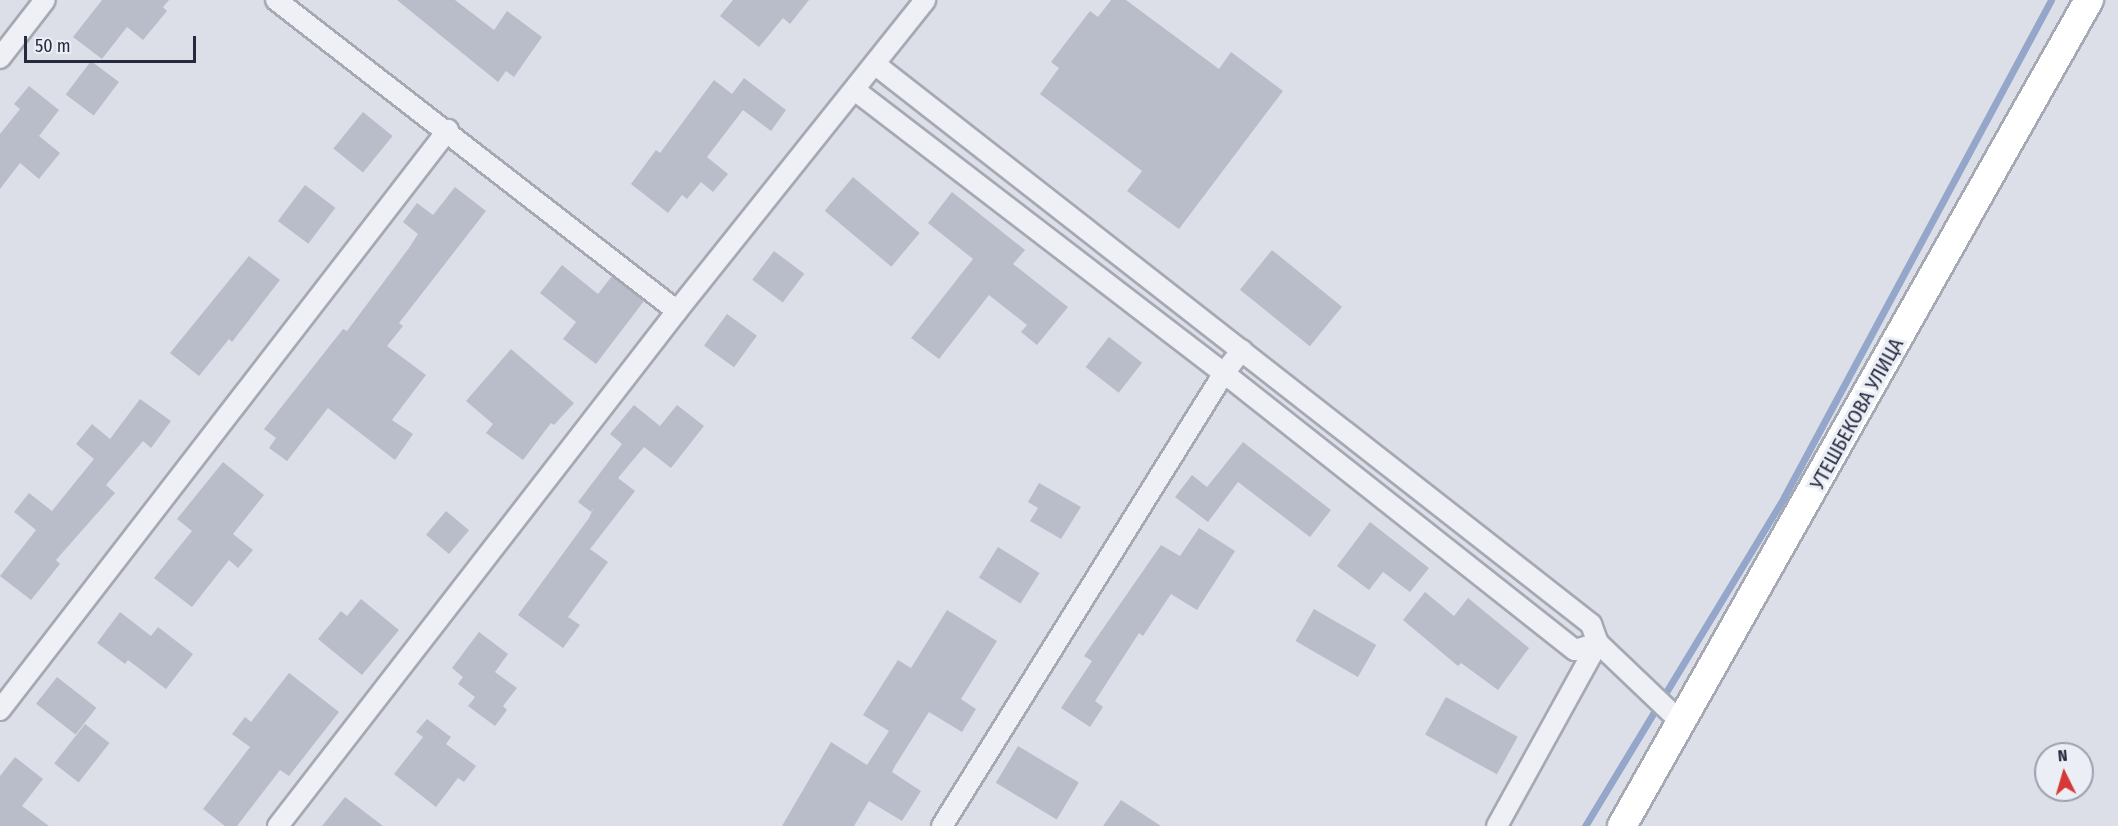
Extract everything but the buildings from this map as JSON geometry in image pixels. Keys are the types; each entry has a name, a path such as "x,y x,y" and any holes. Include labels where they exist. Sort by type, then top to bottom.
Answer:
{"main road":[{"name":"УТЕШБЕКОВА УЛИЦА","path":"1622,826 1683,724 2089,0"}],"street":[{"path":"0,58 45,0"},
{"path":"276,0 448,130 677,311"},
{"path":"278,826 677,311 926,0"},
{"path":"876,65 1591,624 1598,643 1683,724"},
{"path":"856,90 1224,373 1575,650 1598,643"},
{"path":"0,710 448,130"},
{"path":"942,826 1224,373 1242,350"},
{"path":"1497,826 1598,643"}],"waterway":[{"path":"1585,826 1784,497 2051,0"}]}
